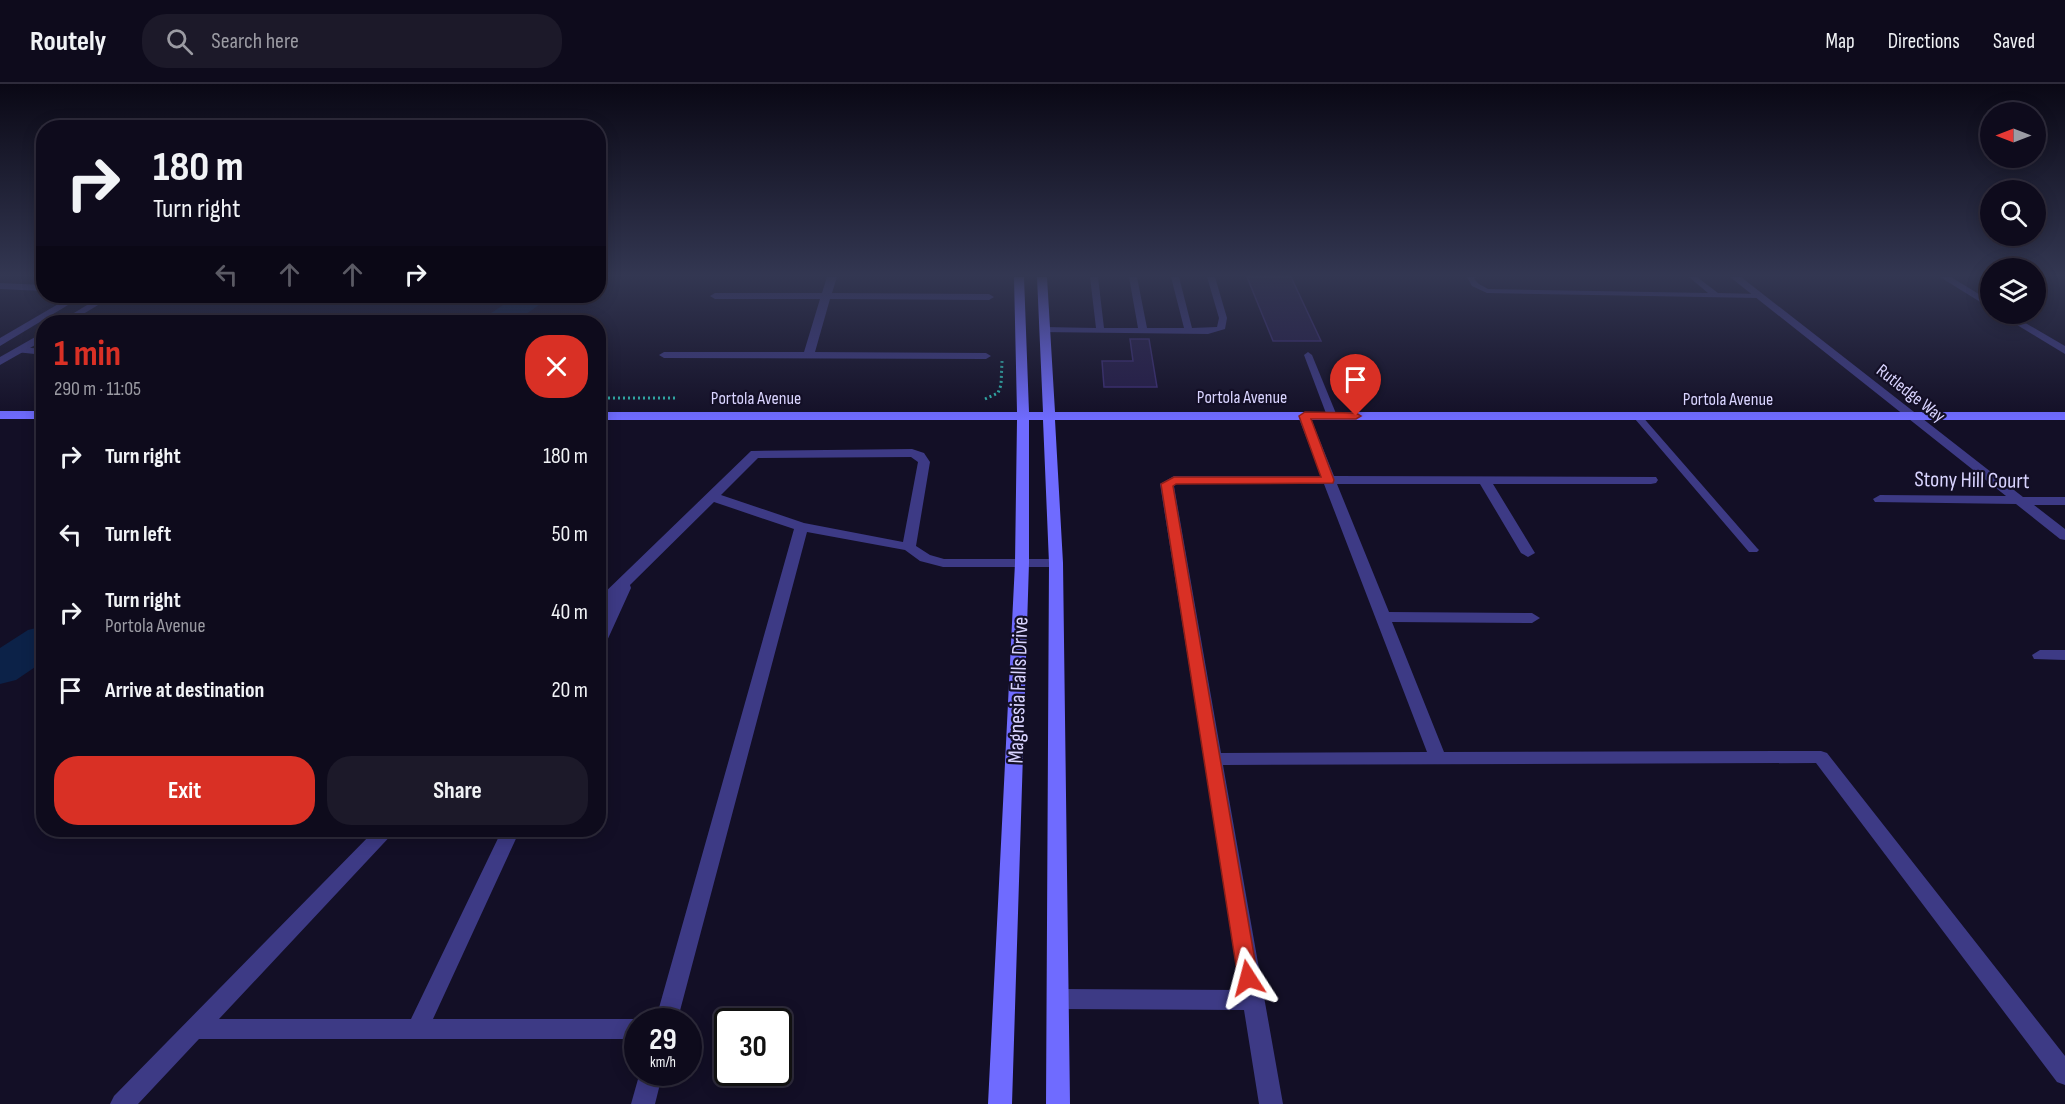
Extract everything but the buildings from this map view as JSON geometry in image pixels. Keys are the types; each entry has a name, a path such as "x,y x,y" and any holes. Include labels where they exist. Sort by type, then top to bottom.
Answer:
{"street":[{"path":"0,343 31,325"},
{"path":"808,356 817,325"},
{"name":"Magnesia Falls Drive","path":"1000,1104 1022,563 1023,414 1020,325"},
{"name":"Magnesia Falls Drive","path":"1044,325 1056,563 1058,1104"},
{"name":"Rutledge Way","path":"1795,325 2065,536"},
{"path":"2022,325 2064,350"},
{"path":"0,362 36,340"},
{"path":"0,350 19,350"},
{"path":"664,355 986,356"},
{"name":"Portola Avenue","path":"606,416 1023,414 1638,417 2065,416"},
{"path":"0,415 36,415"},
{"path":"1305,416 1381,617 1438,758"},
{"path":"606,600 755,454 912,453 920,456 924,462 909,547"},
{"path":"1271,1104 1167,484 1174,480 1651,480"},
{"path":"1484,480 1528,553"},
{"path":"711,496 801,527 909,547 925,558 943,563 1056,563"},
{"name":"Stony Hill Court","path":"1880,499 2065,501"},
{"path":"670,1008 801,527"},
{"path":"606,626 630,576"},
{"path":"1381,617 1532,618"},
{"path":"2040,655 2065,655"},
{"path":"1213,759 1821,757 2065,1074"},
{"path":"122,1104 379,837"},
{"path":"418,1028 508,837"},
{"path":"1058,999 1252,1000"},
{"path":"194,1029 624,1029"},
{"path":"643,1104 648,1086"}],"lane":[{"path":"1100,325 1101,330"},
{"path":"1142,325 1143,331"},
{"path":"1187,325 1189,331"},
{"path":"1044,330 1189,331 1221,329 1222,325"},
{"path":"19,350 36,351"},
{"path":"1308,355 1332,416"},
{"path":"1638,417 1753,550"}],"path":[{"path":"977,399 986,399 998,393 1001,385 1002,352"},
{"path":"606,398 685,398"}],"waterway":[{"path":"0,669 36,645"}],"route":[{"path":"1248,978 1167,484 1174,480 1329,480 1305,416 1356,416"}]}
